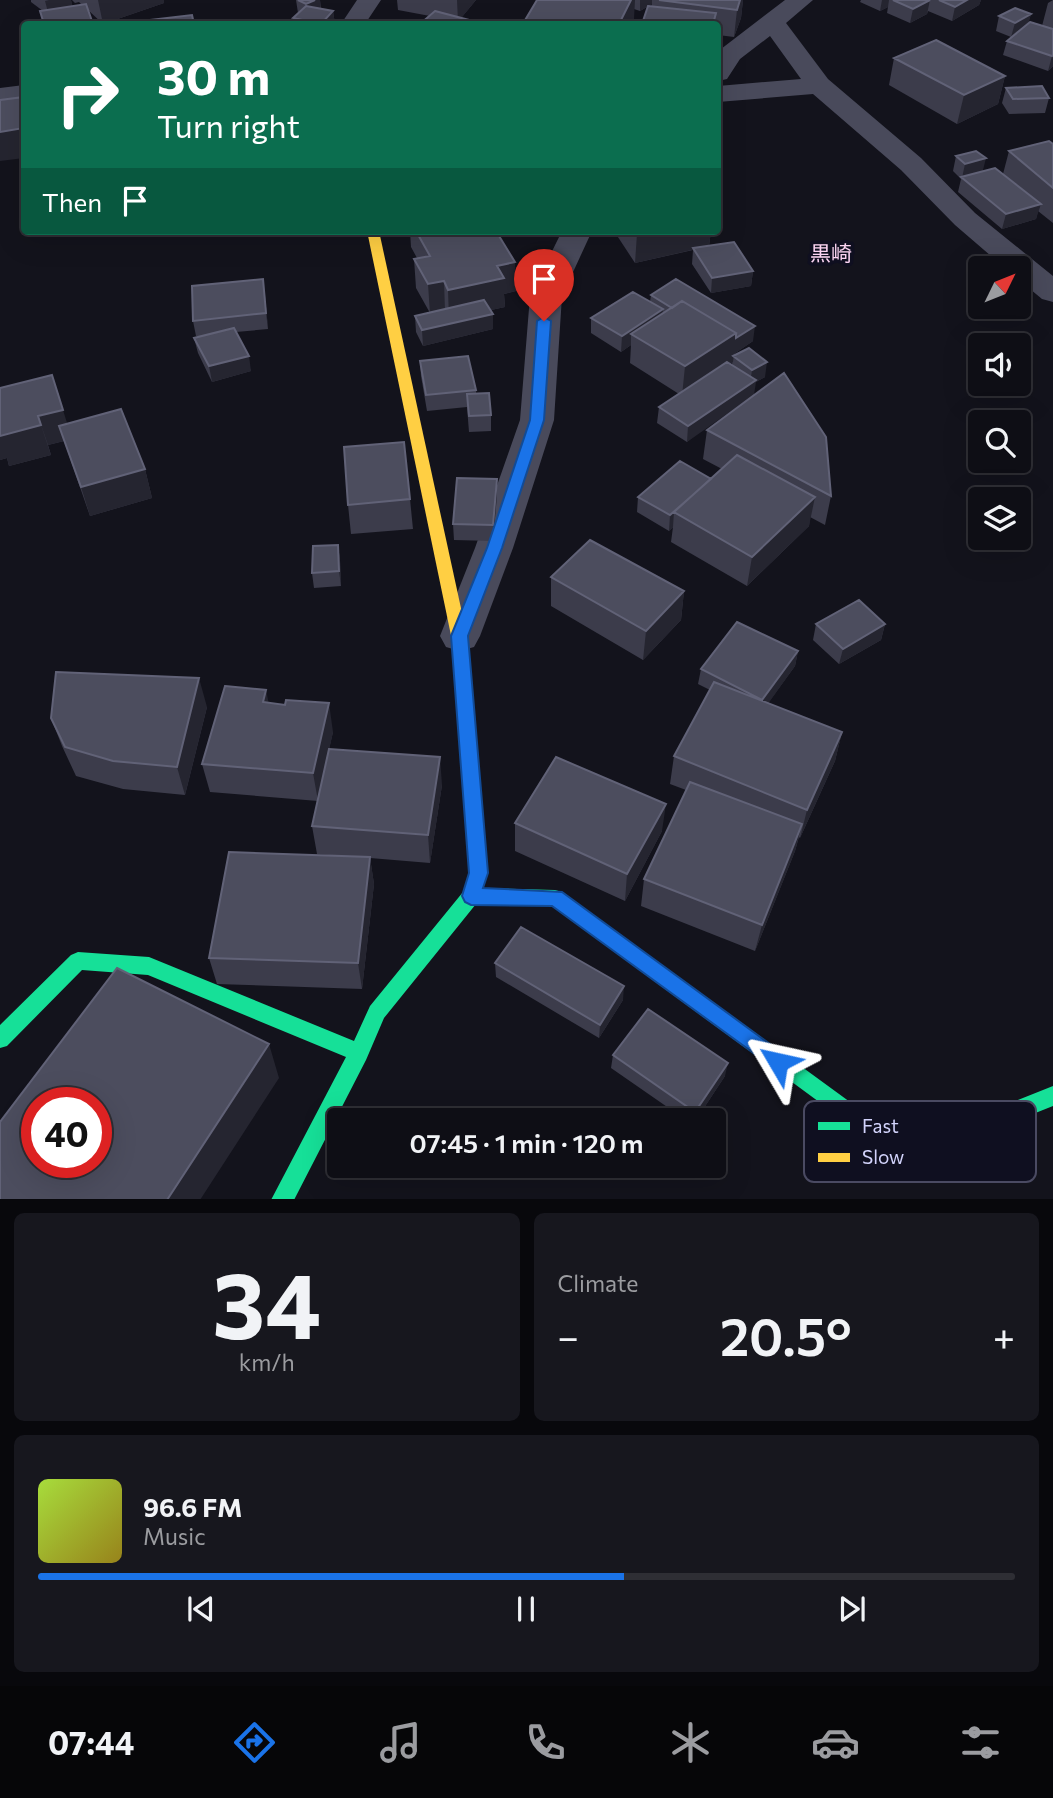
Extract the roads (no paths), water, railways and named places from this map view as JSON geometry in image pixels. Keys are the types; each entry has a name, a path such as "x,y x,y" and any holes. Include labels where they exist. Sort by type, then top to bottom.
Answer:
{"street":[{"path":"355,21 369,0"},
{"path":"721,68 730,54 801,0"},
{"path":"772,21 819,85 911,164 965,219 1053,292"},
{"path":"721,94 819,85"},
{"path":"0,96 21,93"},
{"path":"282,1199 359,1053 377,1012 471,896 478,873 460,636 374,235"},
{"path":"460,636 494,548 537,420 546,296 575,235"},
{"path":"471,896 555,898 831,1101"},
{"path":"0,1039 78,961 149,966 359,1053"},
{"path":"1036,1103 1053,1096"}],"district":[{"name":"黒崎","path":"831,252"}]}
